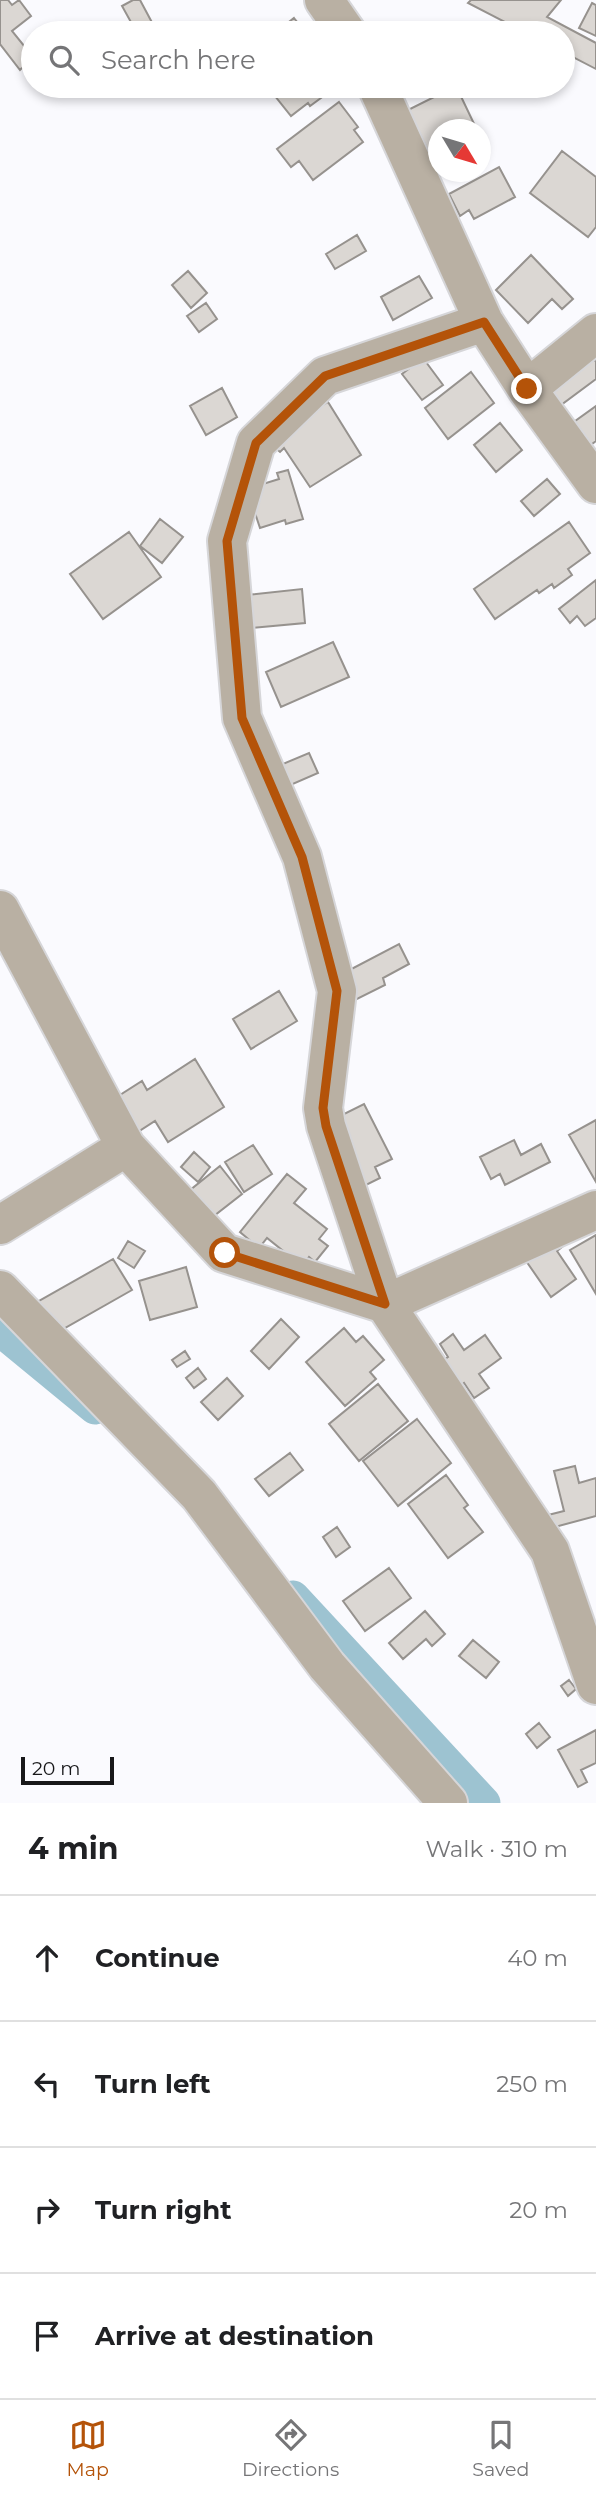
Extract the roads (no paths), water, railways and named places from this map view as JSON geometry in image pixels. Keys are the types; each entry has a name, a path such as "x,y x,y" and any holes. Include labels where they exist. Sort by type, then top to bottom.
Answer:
{"street":[{"path":"324,0 339,21"},
{"path":"382,98 484,322 527,389 596,484"},
{"path":"484,322 325,376 256,443 227,541 242,718 302,857 337,991 323,1108 326,1126 385,1304 550,1551 596,1685"},
{"path":"527,389 596,333"},
{"path":"0,910 126,1147 225,1253 385,1304 596,1210"},
{"path":"0,1225 126,1147"},
{"path":"0,1290 199,1495 327,1666 448,1803"}],"waterway":[{"path":"0,1330 95,1408"},
{"path":"293,1597 484,1803"}]}
